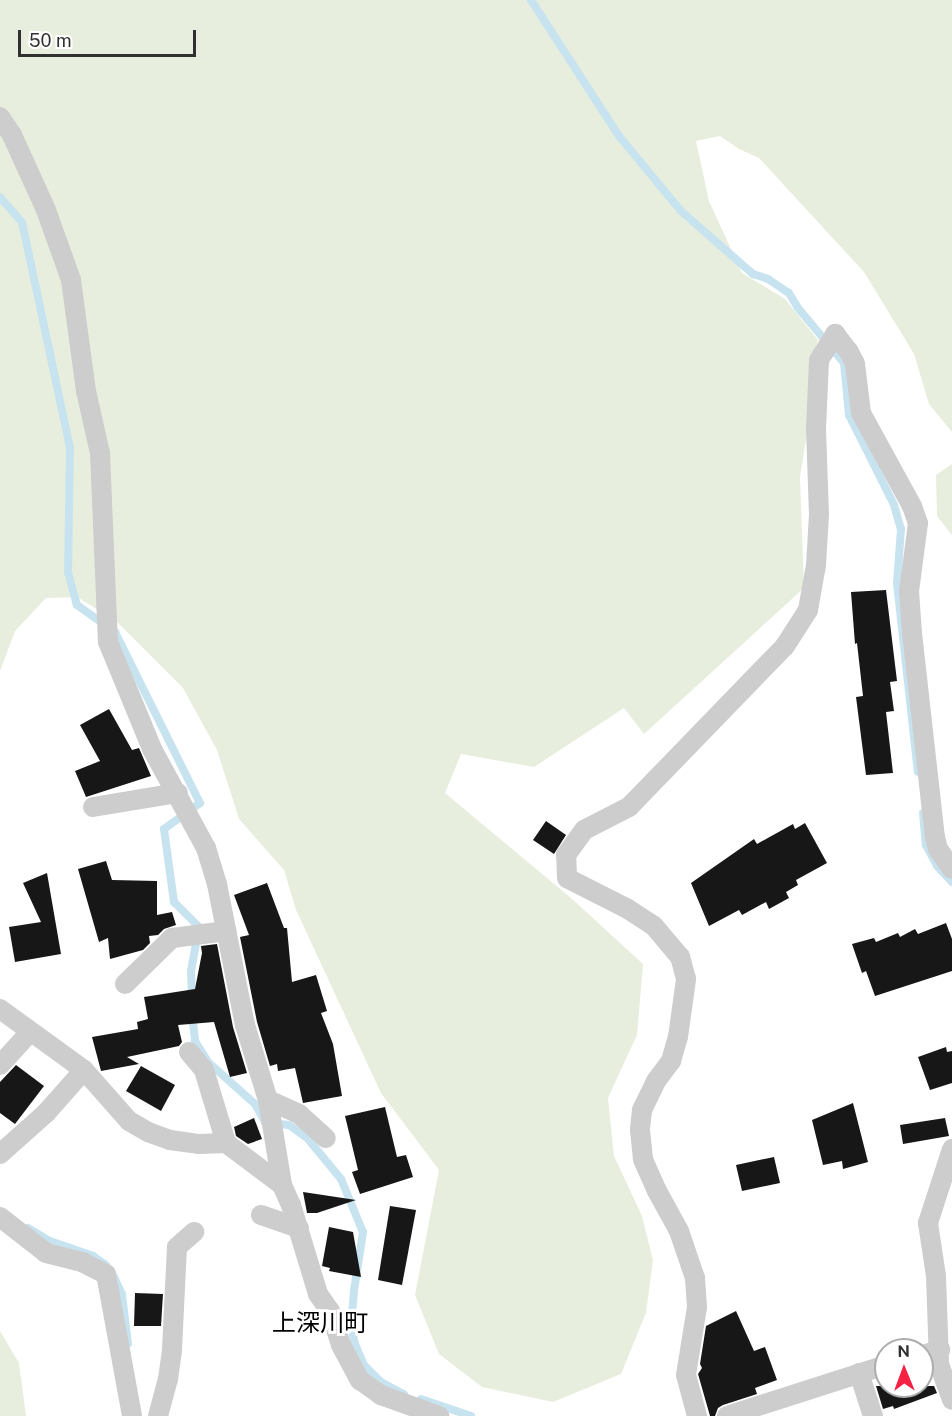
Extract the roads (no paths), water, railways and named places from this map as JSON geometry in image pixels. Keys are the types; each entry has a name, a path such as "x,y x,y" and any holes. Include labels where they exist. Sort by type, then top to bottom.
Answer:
{"street":[{"path":"0,117 12,135 46,210 71,280 86,391 100,453 108,642 152,749 206,848 227,931 245,1025 268,1100 282,1185 299,1228 318,1294 330,1311 341,1345 360,1380 381,1395 439,1416"},
{"path":"698,1416 686,1375 697,1307 695,1278 679,1231 643,1159 640,1129 642,1110 656,1081 671,1061 678,1037 686,979 680,957 654,926 628,909 567,878 566,855 584,830 629,807 785,646 808,610 816,565 818,525 816,429 825,352 835,334 855,364 861,413 912,506 918,523 909,591 913,645 935,837 938,849 952,868"},
{"path":"93,807 178,793"},
{"path":"125,984 172,938 227,931"},
{"path":"0,1009 30,1032 57,1048 84,1071 129,1121 148,1132 170,1140 198,1144 226,1143"},
{"path":"0,1065 30,1032"},
{"path":"189,1052 204,1070 226,1143 282,1185"},
{"path":"0,1154 46,1113 84,1071"},
{"path":"268,1100 298,1114 326,1138"},
{"path":"932,1338 936,1276 928,1223 952,1149"},
{"path":"261,1215 299,1228"},
{"path":"0,1217 46,1253 82,1262 106,1275 132,1416"},
{"path":"158,1416 170,1359 177,1247 194,1232"},
{"path":"934,1356 952,1400"},
{"path":"727,1416 874,1369"},
{"path":"859,1373 873,1416"}],"waterway":[{"path":"531,0 619,136 681,211 753,274 768,279 789,293 798,308 844,363 849,415 894,505 901,529 897,583 918,772"},
{"path":"0,197 22,222 70,447 68,572 77,605 115,632 200,803 164,829 174,902 199,927 191,971 192,997"},
{"path":"923,813 926,845 937,866 952,882"},
{"path":"192,1015 195,1041 209,1063 255,1104 265,1122 289,1125 308,1139 341,1179 363,1232 351,1327 355,1344 364,1365 381,1382 404,1394"},
{"path":"28,1228 50,1241 93,1256 106,1265"},
{"path":"114,1277 122,1294 128,1344"},
{"path":"421,1399 471,1416"}],"district":[{"name":"上深川町","path":"320,1323"}]}
